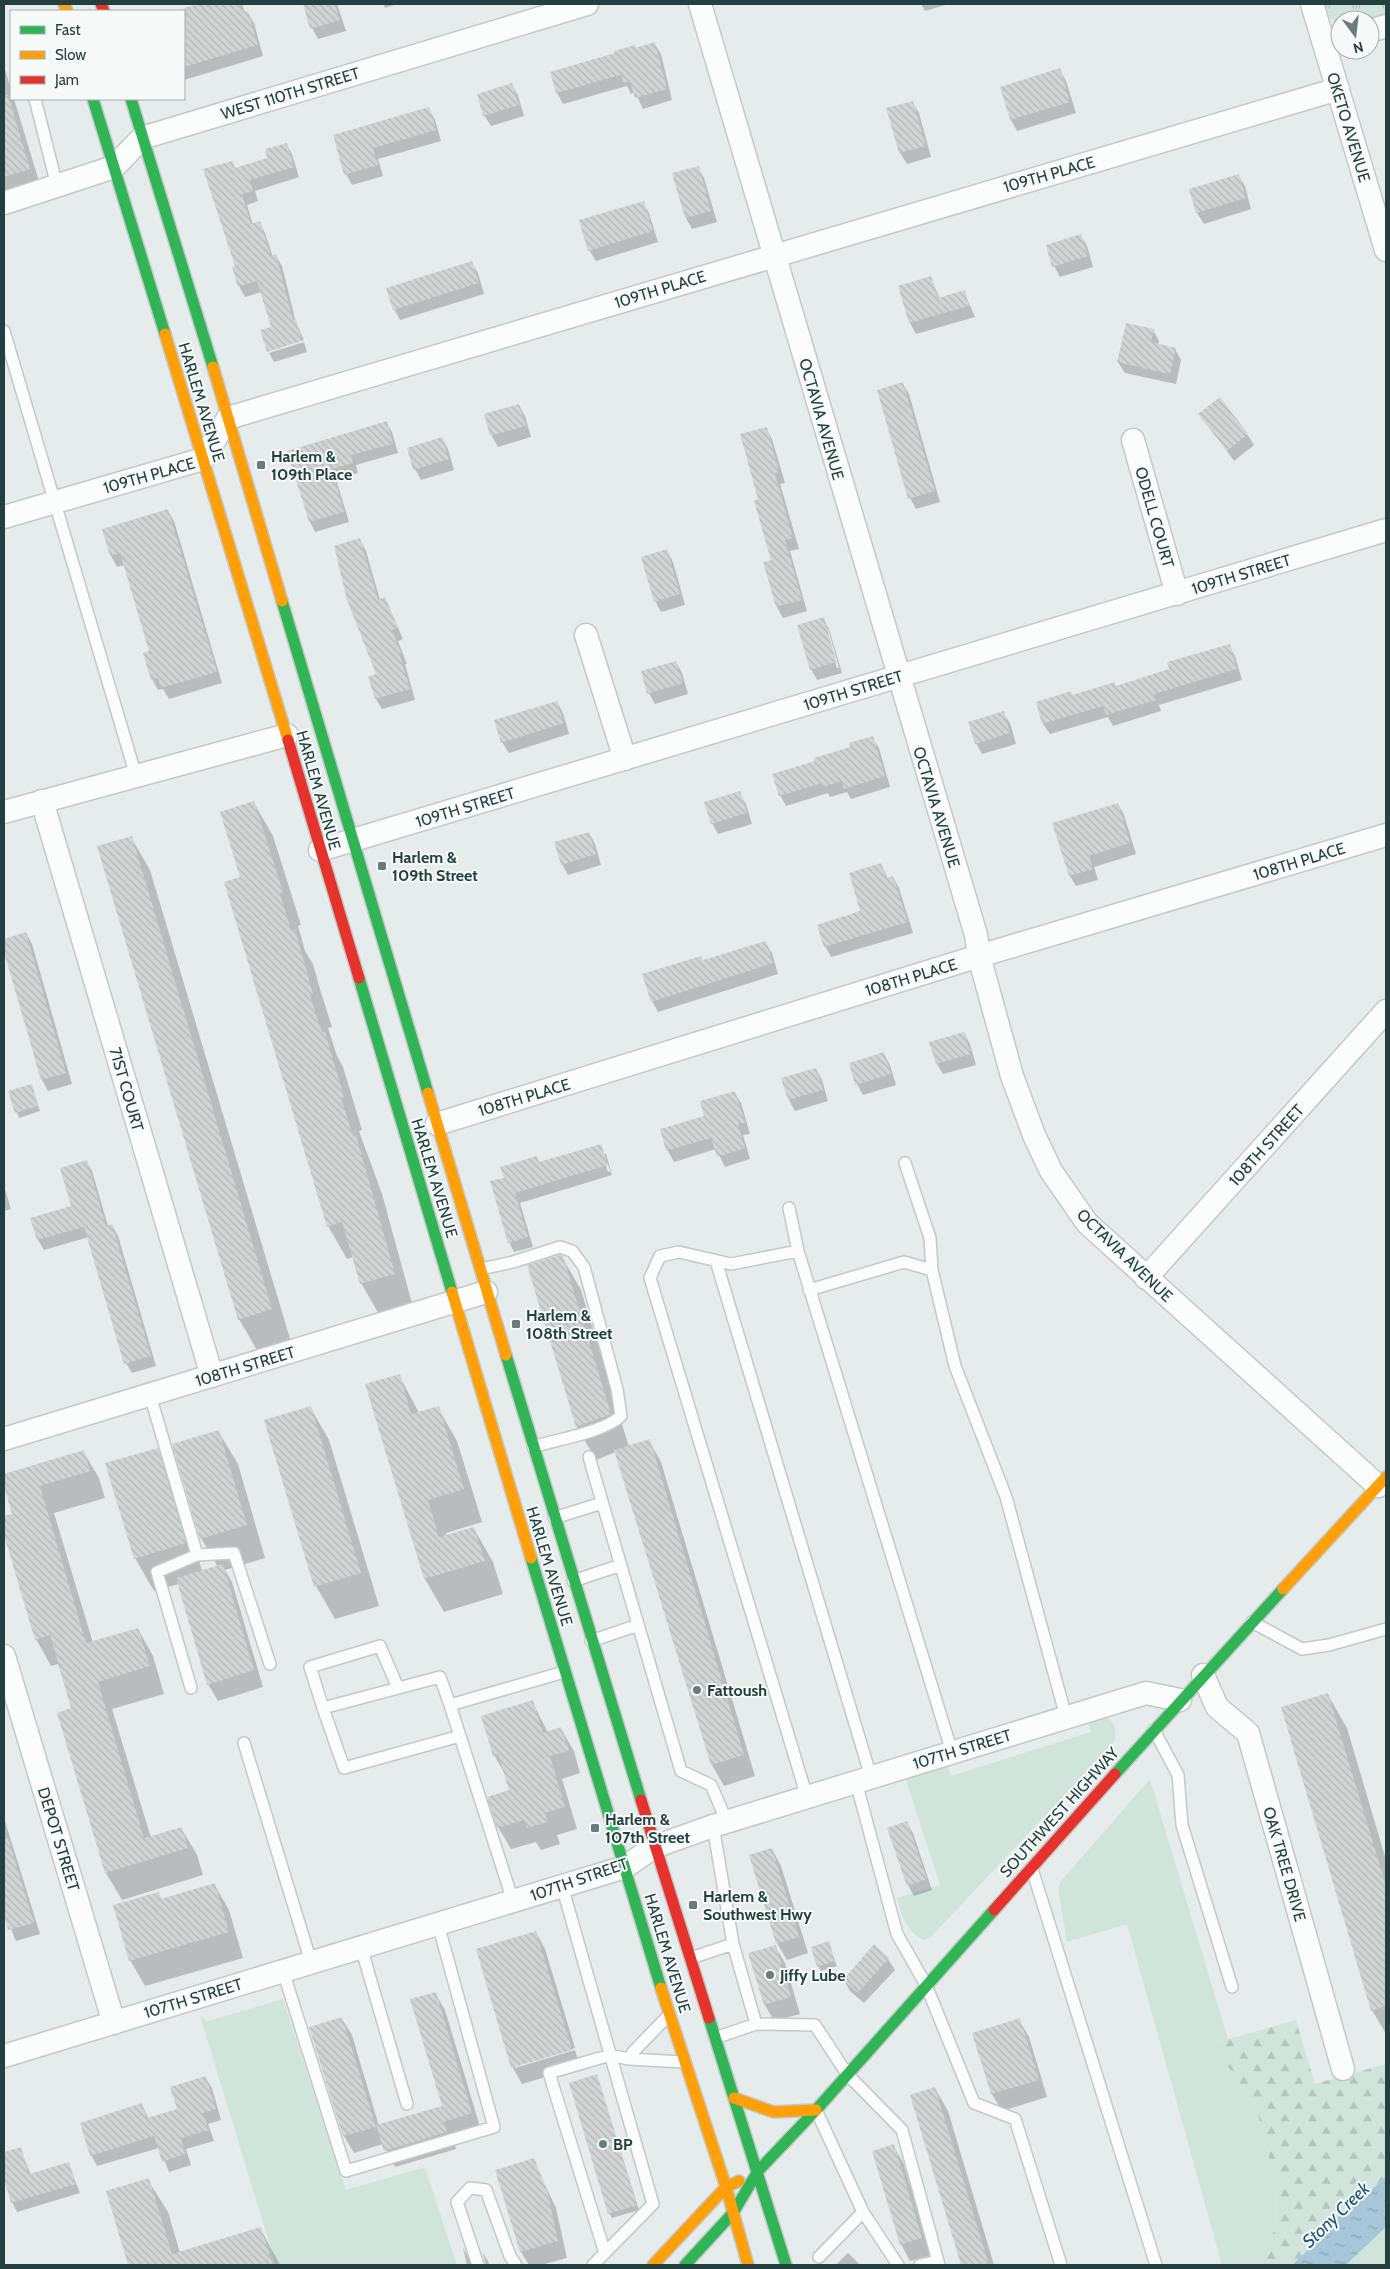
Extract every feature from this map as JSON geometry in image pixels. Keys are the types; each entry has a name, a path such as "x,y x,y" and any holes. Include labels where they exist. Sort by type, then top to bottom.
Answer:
{"main road":[{"name":"HARLEM AVENUE","path":"93,100 287,735 565,1671 684,2062 726,2187 748,2265"},
{"name":"HARLEM AVENUE","path":"130,100 228,418 591,1641 786,2265"},
{"name":"SOUTHWEST HIGHWAY","path":"685,2265 733,2213 758,2171 816,2110 1180,1700 1382,1481"},
{"path":"734,2098 760,2110 781,2114 816,2110"},
{"name":"SOUTHWEST HIGHWAY","path":"653,2265 726,2187 758,2171"}],"street":[{"name":"WEST 110TH STREET","path":"4,203 114,167 142,138 587,4"},
{"name":"OCTAVIA AVENUE","path":"700,4 976,935 978,956 1012,1076 1034,1134 1051,1171 1087,1223 1146,1278 1382,1481"},
{"name":"OKETO AVENUE","path":"1312,4 1330,38"},
{"name":"OKETO AVENUE","path":"1334,60 1338,89 1386,250"},
{"name":"109TH PLACE","path":"4,517 203,459 228,418 1338,89"},
{"name":"ODELL COURT","path":"1132,440 1176,594"},
{"name":"109TH STREET","path":"320,850 1386,530"},
{"path":"586,634 625,759"},
{"path":"4,812 287,735"},
{"name":"71ST COURT","path":"42,801 212,1376"},
{"name":"108TH PLACE","path":"436,1124 978,956 1386,835"},
{"name":"108TH STREET","path":"1146,1278 1386,1011"},
{"name":"108TH STREET","path":"4,1439 486,1292"},
{"name":"DEPOT STREET","path":"4,1656 114,2023"},
{"name":"OAK TREE DRIVE","path":"1203,1675 1217,1706 1248,1733 1343,2069"},
{"name":"107TH STREET","path":"4,2056 625,1867 654,1847 720,1824 1066,1717 1146,1693 1180,1700"}],"lane":[{"path":"35,100 57,186"},
{"path":"4,331 136,776"},
{"path":"905,1163 930,1238 932,1270 955,1366 1006,1497 1066,1717"},
{"path":"789,1208 809,1290 952,1752"},
{"path":"480,1269 513,1262 560,1247 572,1251 584,1267 617,1389 621,1416 614,1422 599,1428 533,1447"},
{"path":"798,1251 731,1264 679,1252 660,1256 650,1278 807,1797"},
{"path":"716,1261 864,1780 897,1934 926,1984 974,2103 1014,2119 1061,2265"},
{"path":"809,1290 904,1262 932,1270"},
{"path":"150,1395 197,1555"},
{"path":"589,1457 681,1771 711,1785 720,1824 733,1944 756,2024"},
{"path":"554,1518 602,1503"},
{"path":"191,1688 157,1572 197,1555 234,1553 270,1664"},
{"path":"573,1581 620,1565"},
{"path":"1252,1622 1302,1649 1329,1645 1386,1629"},
{"path":"591,1641 638,1625"},
{"path":"398,1688 380,1646 310,1667 344,1768 460,1736"},
{"path":"450,1705 565,1671"},
{"path":"323,1708 440,1676 512,1901"},
{"path":"1154,1730 1178,1774 1182,1824 1232,1986"},
{"path":"244,1743 311,1962"},
{"path":"1031,1867 1156,2265"},
{"path":"562,1886 653,2204 593,2265"},
{"path":"283,1971 346,2171 494,2127 438,1924"},
{"path":"689,1959 733,1944"},
{"path":"361,1947 407,2104"},
{"path":"630,2059 634,2051 670,2015"},
{"path":"714,2038 756,2024 815,2024 847,2074 902,2130 939,2263 920,2265"},
{"path":"606,2252 549,2073 610,2056 684,2062"},
{"path":"816,2110 863,2212 898,2265"},
{"path":"478,2265 457,2202 470,2188 486,2190 510,2256 516,2265"},
{"path":"819,2256 863,2212"}],"green space":[{"path":"1325,4 1386,4 1386,17 1380,18 1380,10 1330,10 1330,18"},
{"path":"1102,1715 1110,1719 1114,1725 1115,1741 930,1938 923,1940 912,1932 905,1922 897,1898 940,1885 904,1774 946,1761 951,1776 1091,1732 1086,1717"},
{"path":"1150,1779 1228,2039 1211,2044 1234,2074 1257,2112 1277,2187 1276,2228 1252,2265 1222,2265 1127,1924 1067,1942 1058,1888 1061,1881"},
{"path":"283,1999 346,2190 425,2167 457,2265 276,2265 200,2016 208,2021"},
{"path":"1296,2020 1315,2084 1386,2064 1386,2176 1292,2265 1252,2265 1276,2228 1277,2187 1257,2112 1234,2074 1211,2044"},
{"path":"1386,2227 1386,2265 1346,2265"}],"water":[{"path":"1386,2176 1386,2227 1346,2265 1292,2265"}],"building":[{"path":"199,4 240,4 243,12 248,11 258,45 185,67 184,8"},
{"path":"303,4 335,4 340,20 310,29"},
{"path":"655,42 667,89 635,98 630,81 624,83 621,75 556,93 550,72 615,53 614,51 635,45 636,48"},
{"path":"1060,68 1070,102 1010,120 1000,87"},
{"path":"512,83 519,105 483,116 477,94"},
{"path":"4,95 8,95 30,169 4,177"},
{"path":"913,101 926,146 899,153 886,108"},
{"path":"429,107 436,130 373,148 378,165 344,175 333,135"},
{"path":"287,143 294,167 250,180 253,191 242,194 251,224 260,221 271,256 276,254 293,320 296,319 302,341 267,352 260,330 271,327 257,281 238,287 232,267 235,266 203,169 232,161 235,168 267,158 265,149"},
{"path":"699,166 711,211 685,218 672,173"},
{"path":"1239,174 1246,198 1196,213 1189,189"},
{"path":"644,201 653,231 588,251 579,220"},
{"path":"1081,234 1088,256 1052,267 1046,245"},
{"path":"472,261 479,283 393,310 386,288"},
{"path":"931,276 938,298 965,290 969,306 909,323 898,286"},
{"path":"1126,323 1154,329 1151,342 1176,348 1170,374 1117,362"},
{"path":"903,382 935,491 908,499 877,390"},
{"path":"1220,397 1248,434 1227,451 1198,414"},
{"path":"519,404 526,426 490,436 484,414"},
{"path":"387,421 393,444 351,455 353,463 332,469 344,512 309,522 287,451"},
{"path":"767,427 779,472 775,473 793,538 785,540 802,600 776,607 763,562 771,560 754,501 758,499 740,434"},
{"path":"442,437 449,459 413,470 407,448"},
{"path":"168,509 217,672 161,688 158,678 151,680 143,653 149,651 120,553 110,556 102,529"},
{"path":"360,538 378,600 385,597 398,628 392,630 401,653 399,653 410,689 375,699 368,677 376,674 347,600 334,546"},
{"path":"667,549 680,594 654,602 641,557"},
{"path":"824,617 836,662 810,670 797,625"},
{"path":"1230,644 1237,669 1154,694 1156,700 1106,715 1103,706 1042,724 1036,702 1071,691 1072,695 1115,682 1116,686 1169,669 1167,662"},
{"path":"676,661 683,683 647,694 641,671"},
{"path":"557,701 564,723 501,743 494,720"},
{"path":"1004,711 1010,733 975,744 968,722"},
{"path":"873,736 885,776 844,789 841,781 823,787 822,783 779,796 772,774 815,761 814,758 850,747 849,743"},
{"path":"740,791 747,813 711,824 704,802"},
{"path":"254,801 283,892 280,893 291,931 295,929 313,994 310,995 322,1033 325,1032 344,1097 341,1098 353,1136 356,1135 395,1274 360,1284 342,1222 327,1227 224,882 240,877 220,812"},
{"path":"1118,803 1130,843 1089,856 1093,869 1069,876 1052,823"},
{"path":"589,832 596,854 561,865 554,842"},
{"path":"132,836 272,1309 238,1320 97,846"},
{"path":"881,863 886,878 893,876 908,922 824,947 817,925 860,911 849,873"},
{"path":"26,932 66,1073 41,1080 4,952 4,939"},
{"path":"766,941 773,963 651,1002 642,974 701,956 703,960"},
{"path":"964,1032 971,1054 936,1064 929,1042"},
{"path":"884,1052 891,1074 855,1085 849,1063"},
{"path":"816,1068 823,1090 788,1100 781,1078"},
{"path":"32,1084 38,1106 15,1113 8,1091"},
{"path":"735,1091 745,1123 738,1124 745,1148 717,1157 711,1138 666,1151 660,1129 704,1116 700,1101"},
{"path":"601,1144 608,1165 515,1193 528,1237 508,1243 490,1181 504,1178 500,1167 537,1156 539,1162"},
{"path":"87,1160 106,1226 112,1224 151,1356 124,1364 84,1227 37,1240 30,1218 71,1206 60,1168"},
{"path":"560,1255 563,1256 611,1414 576,1427 527,1265"},
{"path":"400,1374 411,1414 439,1406 464,1489 428,1500 439,1537 474,1527 485,1561 424,1579 365,1384"},
{"path":"311,1406 361,1573 314,1587 264,1420"},
{"path":"219,1430 247,1525 200,1539 172,1444"},
{"path":"650,1439 744,1755 711,1765 614,1450"},
{"path":"158,1448 186,1543 134,1559 105,1463"},
{"path":"84,1450 90,1471 40,1486 86,1643 138,1628 150,1666 98,1682 144,1838 182,1827 188,1848 105,1873 57,1713 71,1708 50,1635 35,1640 4,1535 4,1516 12,1514 4,1486 4,1474"},
{"path":"223,1564 254,1670 207,1685 176,1578"},
{"path":"1328,1693 1386,1886 1386,2006 1371,2011 1281,1707"},
{"path":"533,1700 543,1733 561,1727 569,1751 550,1756 565,1807 545,1813 548,1822 527,1828 524,1820 497,1828 487,1797 509,1790 498,1754 493,1756 481,1716"},
{"path":"907,1821 927,1879 907,1886 887,1828"},
{"path":"8,1838 34,1923 8,1930 4,1916 4,1839"},
{"path":"772,1848 799,1937 776,1944 749,1855"},
{"path":"215,1883 229,1932 129,1961 113,1905 159,1892 161,1899"},
{"path":"536,1931 572,2050 511,2068 476,1949"},
{"path":"829,1941 835,1961 817,1967 811,1947"},
{"path":"874,1944 889,1958 858,1993 843,1980"},
{"name":"Jiffy Lube","path":"776,1945 791,1997 764,2005 748,1953"},
{"path":"436,1992 472,2113 444,2122 447,2132 384,2151 376,2125 442,2106 410,1999"},
{"path":"342,2017 376,2127 343,2136 309,2027"},
{"path":"1020,2018 1039,2080 991,2094 972,2033"},
{"name":"BP","path":"597,2074 637,2205 608,2214 569,2083"},
{"path":"206,2076 216,2109 203,2113 209,2130 181,2138 185,2154 162,2162 154,2136 90,2156 80,2123 142,2103 147,2118 177,2109 170,2087"},
{"path":"935,2087 989,2265 961,2265 910,2095"},
{"path":"894,2144 922,2238 900,2245 872,2151"},
{"path":"21,2147 29,2174 69,2162 76,2184 11,2203 4,2179 4,2152"},
{"path":"534,2158 547,2190 558,2241 520,2252 495,2170"},
{"path":"149,2178 172,2254 261,2227 273,2265 128,2265 106,2191"}],"traffic: fast":[{"path":"93,100 165,334"},
{"path":"131,100 213,367"},
{"path":"282,601 428,1093"},
{"path":"359,978 452,1292"},
{"path":"506,1355 641,1800"},
{"path":"531,1558 661,1988"},
{"path":"1115,1774 1283,1589"},
{"path":"685,2265 733,2213 758,2171 816,2110 994,1910"},
{"path":"709,2018 786,2265"}],"traffic: slow":[{"path":"64,4 67,10"},
{"path":"165,334 288,740"},
{"path":"213,367 282,601"},
{"path":"428,1093 506,1355"},
{"path":"452,1292 531,1558"},
{"path":"1283,1589 1386,1477"},
{"path":"661,1988 726,2187 748,2265"},
{"path":"734,2098 774,2112 816,2110"},
{"path":"653,2265 726,2187 739,2181"}],"traffic: jam":[{"path":"101,4 104,10"},
{"path":"288,740 359,978"},
{"path":"994,1910 1115,1774"},
{"path":"641,1800 709,2018"}],"place":[{"name":"Harlem & 109th Place","path":"261,465"},
{"name":"Harlem & 109th Street","path":"382,866"},
{"name":"Harlem & 108th Street","path":"516,1324"},
{"name":"Fattoush","path":"697,1690"},
{"name":"Harlem & 107th Street","path":"595,1828"},
{"name":"Harlem & Southwest Hwy","path":"693,1905"},
{"name":"Jiffy Lube","path":"770,1975"},
{"name":"BP","path":"603,2144"}],"water label":[{"name":"Stony Creek","path":"1336,2215"}]}
